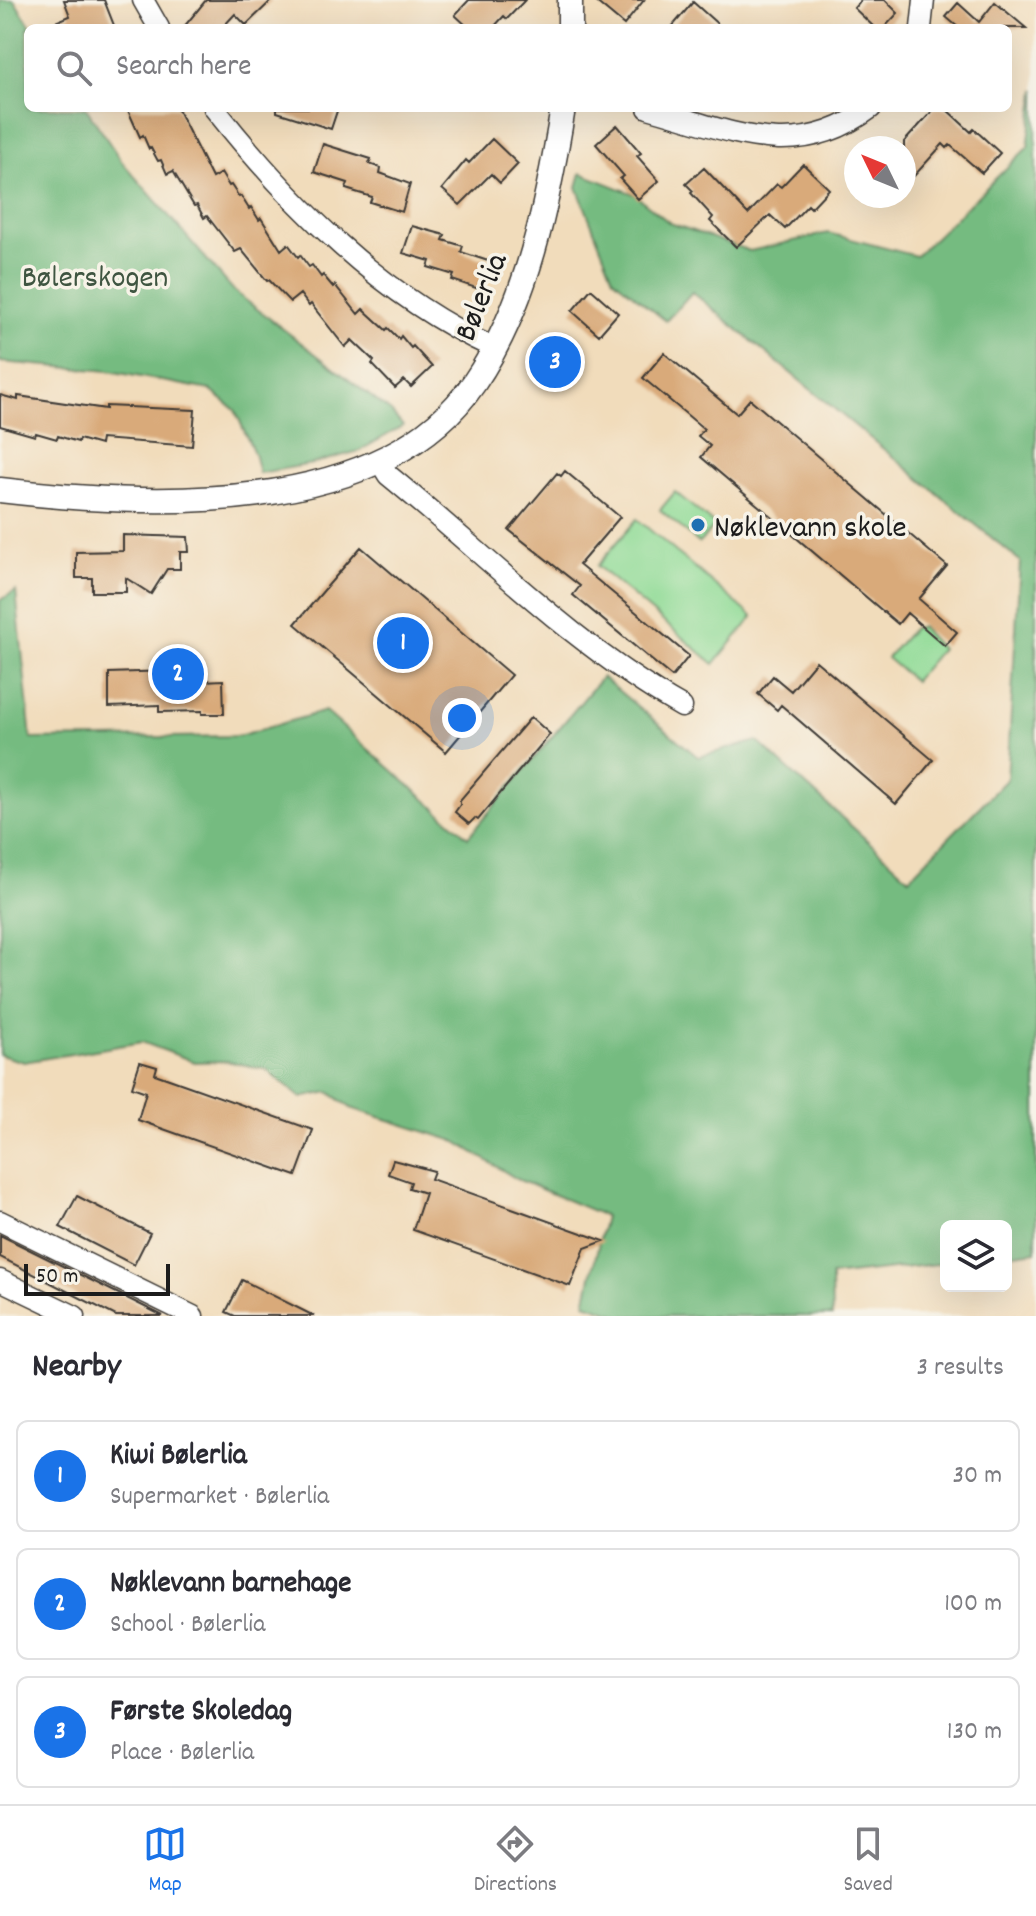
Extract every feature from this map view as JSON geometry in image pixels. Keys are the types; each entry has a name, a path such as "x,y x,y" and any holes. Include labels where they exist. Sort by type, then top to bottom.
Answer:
{"street":[{"path":"143,0 157,24"},
{"path":"570,0 570,24"},
{"path":"921,24 924,0"},
{"path":"217,112 287,195 368,267 454,329 494,348"},
{"name":"Bølerlia","path":"0,490 79,499 230,496 328,480 380,462 414,441 447,415 474,384 494,348 519,292 533,246 552,177 562,112"},
{"path":"662,112 758,139 780,140 820,134 864,112"},
{"path":"380,462 388,475 570,630 637,681 682,707"},
{"path":"0,1221 193,1316"},
{"path":"0,1280 75,1316"}],"green space":[{"name":"Bølerskogen","path":"0,0 14,0 29,24 24,24 24,112 89,112 122,162 235,292 391,412 403,426 359,451 312,464 259,473 254,453 235,410 210,390 109,371 0,362"},
{"path":"1036,89 1036,1251 1012,1254 1012,1220 940,1220 940,1264 831,1276 832,1316 622,1316 585,1303 605,1216 517,1179 455,1141 351,1108 329,1092 301,1098 266,1069 226,1061 195,1062 142,1042 24,1062 0,1055 0,600 16,591 31,739 238,736 325,711 468,837 602,677 698,757 757,741 909,878 1007,779 1020,561 692,292 666,321 613,278 577,187 581,173 634,194 670,223 750,251 828,233 916,256 1028,147"},
{"path":"675,492 715,525 699,543 660,510"},
{"path":"637,519 753,617 714,664 597,566"},
{"path":"921,627 941,649 914,681 887,658 913,628"}],"building":[{"path":"64,0 104,0 113,24 51,24 70,16"},
{"path":"206,0 272,0 247,24 235,14 226,24 186,24"},
{"path":"469,0 525,0 507,19 504,16 497,24 465,24 455,15"},
{"path":"594,0 644,0 623,24"},
{"path":"861,0 885,0 898,13 888,24 871,24 854,8"},
{"path":"693,2 718,24 674,24"},
{"path":"995,2 1026,28 1012,28 1012,24 954,24 946,17 958,3 979,22"},
{"path":"129,112 179,112 212,178 221,173 249,209 251,207 259,220 261,218 281,250 288,244 309,267 312,265 321,277 323,275 333,287 335,285 358,314 363,309 386,330 388,328 399,339 401,336 432,367 411,387 404,380 395,388 352,340 345,347 300,294 290,302 267,281 241,249 235,252 207,216 204,218 197,205 194,206 173,171 167,174 143,135 140,137"},
{"path":"277,112 337,112 331,129"},
{"path":"931,112 949,112 1000,153 982,173 950,145 947,148 943,144 916,174 916,136 909,136"},
{"path":"617,125 641,153 637,156 659,181 638,199 620,179 624,176 596,144"},
{"path":"492,139 518,164 500,183 491,174 460,205 442,189 466,160 469,163"},
{"path":"323,144 371,159 369,164 381,168 380,173 410,184 402,212 370,202 372,197 346,189 348,183 314,172"},
{"path":"803,164 829,189 785,229 770,215 736,247 710,221 713,217 686,184 704,168 748,214 777,184 781,187"},
{"path":"412,226 445,235 443,240 463,246 461,252 491,262 479,289 452,280 454,275 428,267 430,261 403,253"},
{"path":"591,289 618,313 599,335 572,311"},
{"path":"664,353 737,414 750,399 947,566 919,599 957,632 945,646 907,613 898,624 701,457 710,446 698,436 704,429 643,378"},
{"path":"0,395 18,400 18,396 106,409 106,406 195,410 192,446 101,439 100,445 58,436 57,439 36,433 35,436 0,426"},
{"path":"565,471 620,517 579,565 689,656 672,677 573,595 580,586 509,530 557,473 561,476"},
{"path":"123,535 188,537 189,552 180,552 180,569 167,569 151,594 126,578 126,592 92,592 92,578 76,578 76,552 123,551"},
{"path":"361,547 511,675 446,752 295,624"},
{"path":"816,661 933,760 896,804 781,705 777,710 758,694 773,676 791,691"},
{"path":"168,671 168,678 223,680 224,714 159,712 159,705 109,707 109,673"},
{"path":"531,717 550,734 478,820 475,818 469,824 455,812 460,800"},
{"path":"140,1062 157,1067 155,1074 313,1130 296,1176 138,1120 146,1092 132,1087"},
{"path":"393,1160 434,1171 431,1179 604,1241 585,1248 570,1286 413,1230 425,1193 409,1188 411,1182 388,1174"},
{"path":"77,1196 150,1233 134,1265 60,1227"},
{"path":"0,1235 163,1316 116,1316 0,1257"},
{"path":"242,1280 314,1316 235,1316 226,1312"}],"place":[{"name":"Første Skoledag","path":"555,362"},
{"name":"Nøklevann skole","path":"698,525"},
{"name":"Kiwi Bølerlia","path":"403,643"},
{"name":"Nøklevann barnehage","path":"178,674"}]}
